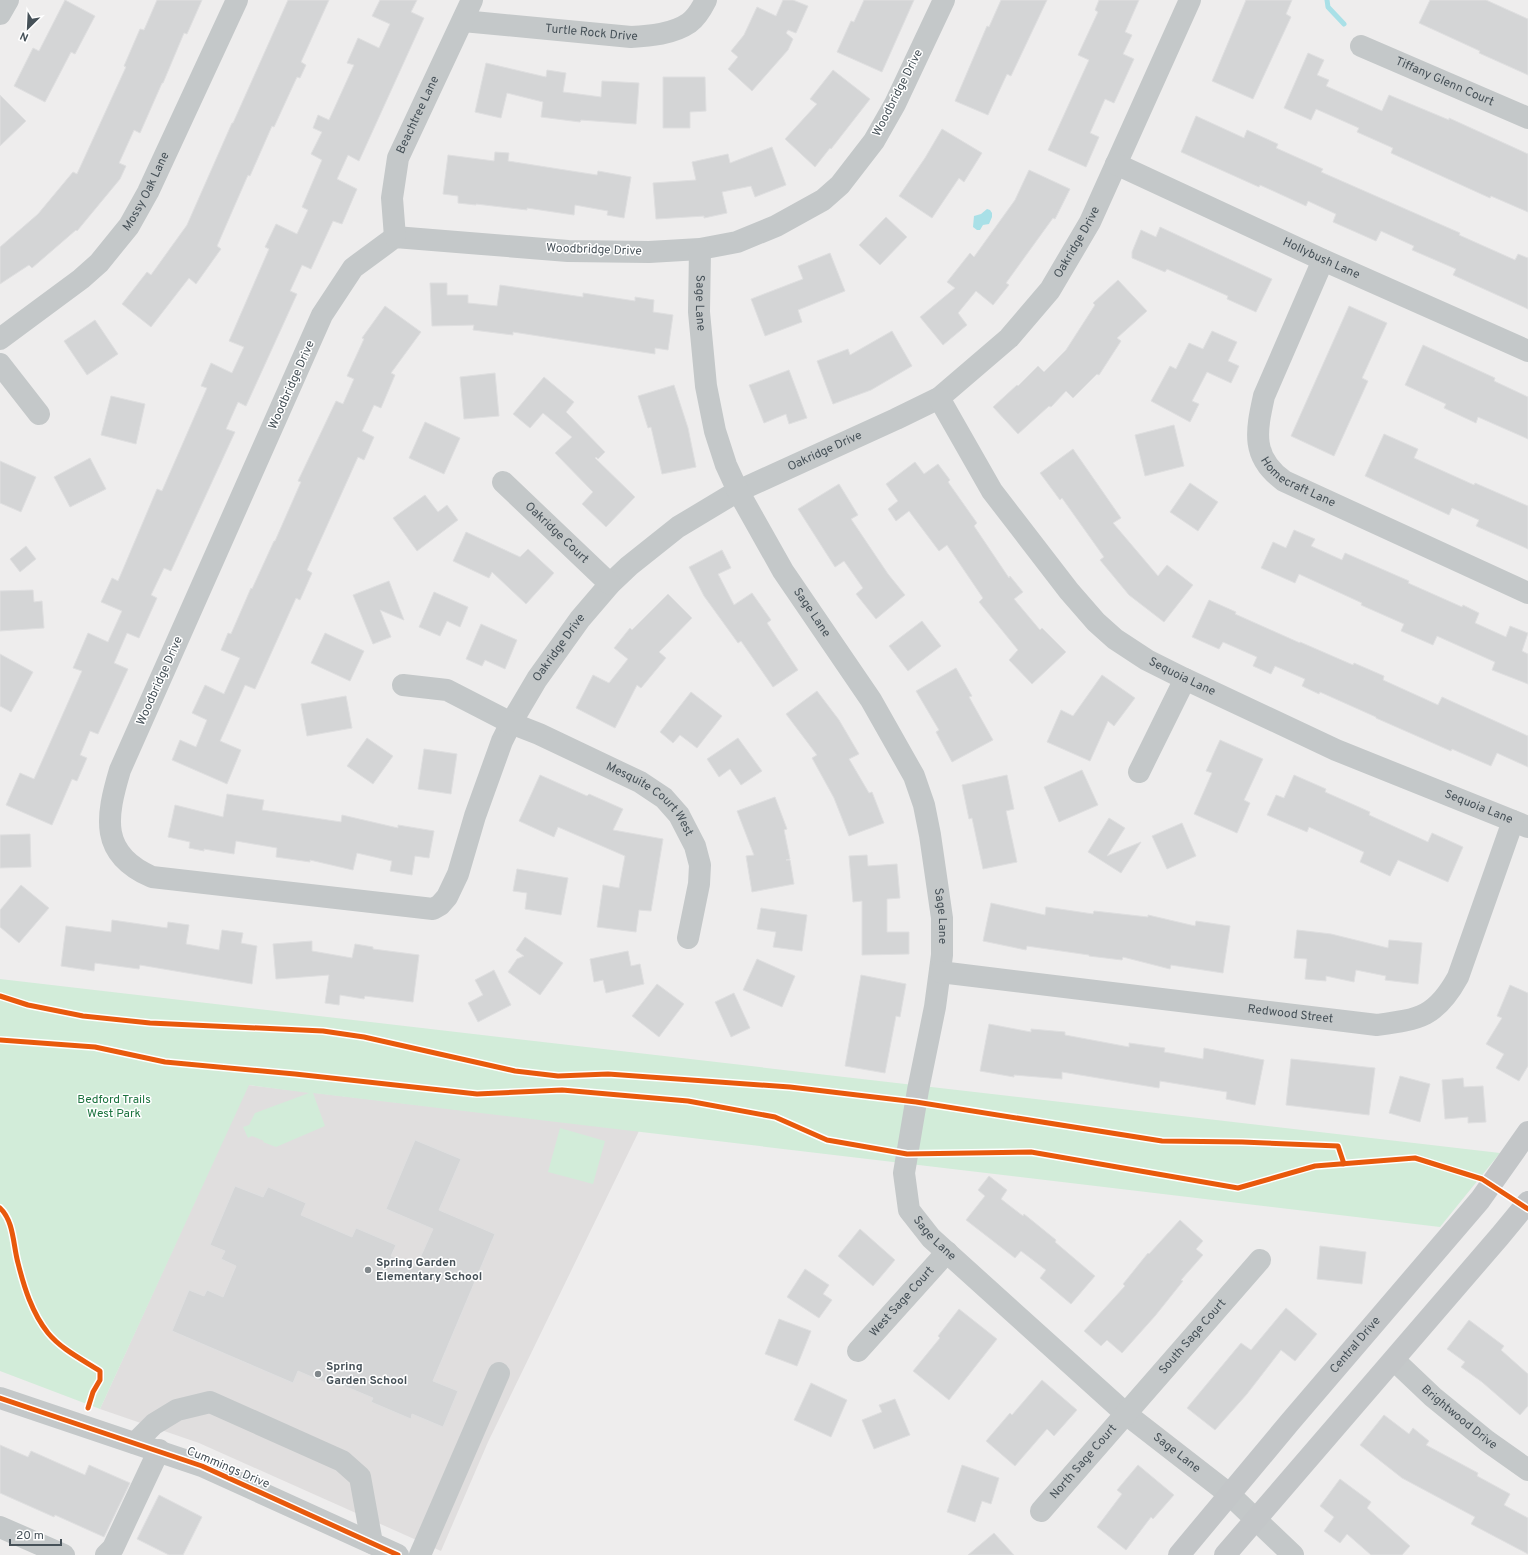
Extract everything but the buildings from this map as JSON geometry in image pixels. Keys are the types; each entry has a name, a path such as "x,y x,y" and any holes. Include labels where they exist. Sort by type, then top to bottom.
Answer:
{"main road":[{"name":"Central Drive","path":"1179,1555 1229,1494 1480,1200 1528,1132"},
{"path":"1225,1555 1394,1360 1528,1202"}],"street":[{"path":"0,14 8,0"},
{"name":"Mossy Oak Lane","path":"0,339 81,279 99,263 129,226 148,192 237,0"},
{"name":"Beachtree Lane","path":"395,237 392,198 398,158 472,0"},
{"name":"Turtle Rock Drive","path":"462,21 631,37 650,36 678,29 690,22 700,11 706,0"},
{"name":"Woodbridge Drive","path":"451,890 447,898 440,906 433,909 152,877 141,872 126,861 116,850 111,834 109,817 112,798 120,770 322,315 353,268 395,237 568,251 649,252 700,249 737,242 776,226 823,200 840,185 874,141 895,104 944,0"},
{"name":"Oakridge Drive","path":"451,890 458,874 475,816 502,741 511,723 537,679 580,619 610,584 629,566 678,527 738,491 939,398 1009,338 1050,290 1090,222 1190,0"},
{"name":"Tiffany Glenn Court","path":"1361,46 1528,118"},
{"name":"Hollybush Lane","path":"1116,164 1323,260 1528,351"},
{"name":"Sage Lane","path":"700,249 699,312 706,386 715,431 726,465 738,491 783,571 871,700 914,776 924,805 930,835 942,918 942,955 904,1173 909,1210 931,1238 1126,1414 1229,1494 1293,1555"},
{"name":"Homecraft Lane","path":"1323,260 1264,396 1259,419 1258,441 1262,458 1273,473 1284,481 1528,593"},
{"path":"0,364 39,414"},
{"name":"Sequoia Lane","path":"939,398 992,491 1069,592 1096,622 1115,639 1147,660 1336,750 1521,824"},
{"name":"Oakridge Court","path":"504,482 610,584"},
{"path":"1139,772 1185,679"},
{"name":"Mesquite Court West","path":"403,685 447,690 511,723 539,734 640,782 664,798 679,815 695,846 700,865 699,884 688,938"},
{"name":"Redwood Street","path":"940,972 1377,1025 1410,1021 1427,1013 1439,1004 1450,991 1458,977 1521,824"},
{"name":"West Sage Court","path":"858,1351 947,1252"},
{"name":"South Sage Court","path":"1126,1414 1260,1260"},
{"name":"Brightwood Drive","path":"1394,1360 1439,1402 1486,1440 1527,1467"},
{"path":"420,1555 499,1373"},
{"name":"Cummings Drive","path":"0,1398 159,1450 202,1466 398,1555"},
{"path":"135,1443 154,1424 177,1410 210,1402 342,1461 360,1477 372,1543"},
{"name":"North Sage Court","path":"1041,1511 1126,1414"},
{"path":"106,1555 113,1548 159,1450"},
{"path":"0,1527 64,1555"}],"shaded area":[{"name":"Spring Garden Elementary School","path":"248,1085 639,1131 488,1442 441,1551 199,1443 100,1409"}],"green space":[{"name":"Bedford Trails West Park","path":"0,979 1500,1153 1440,1227 313,1093 325,1126 276,1147 252,1136 248,1138 243,1127 249,1125 255,1113 309,1093 249,1085 100,1409 0,1371"},
{"path":"560,1128 605,1141 593,1184 548,1172"}],"water":[{"path":"987,209 992,213 989,224 983,225 980,230 977,230 973,227 974,216 981,214"}],"waterway":[{"path":"1327,0 1328,7 1344,24"}],"cycle path":[{"path":"0,996 28,1005 83,1016 150,1023 323,1031 364,1037 515,1071 558,1076 608,1074 790,1087 916,1102 1162,1141 1242,1142 1338,1146 1344,1164"},
{"path":"0,1040 95,1047 165,1062 295,1074 477,1094 562,1090 688,1101 775,1117 827,1140 907,1154 1031,1152 1238,1188 1315,1166 1415,1158 1482,1179 1528,1209"},
{"path":"0,1208 5,1213 11,1226 18,1263 26,1290 37,1317 53,1339 72,1354 100,1371 100,1380 93,1392 88,1408"},
{"path":"0,1398 202,1466 398,1555"}],"place":[{"name":"Spring Garden Elementary School","path":"368,1270"},
{"name":"Spring Garden School","path":"318,1374"}]}
